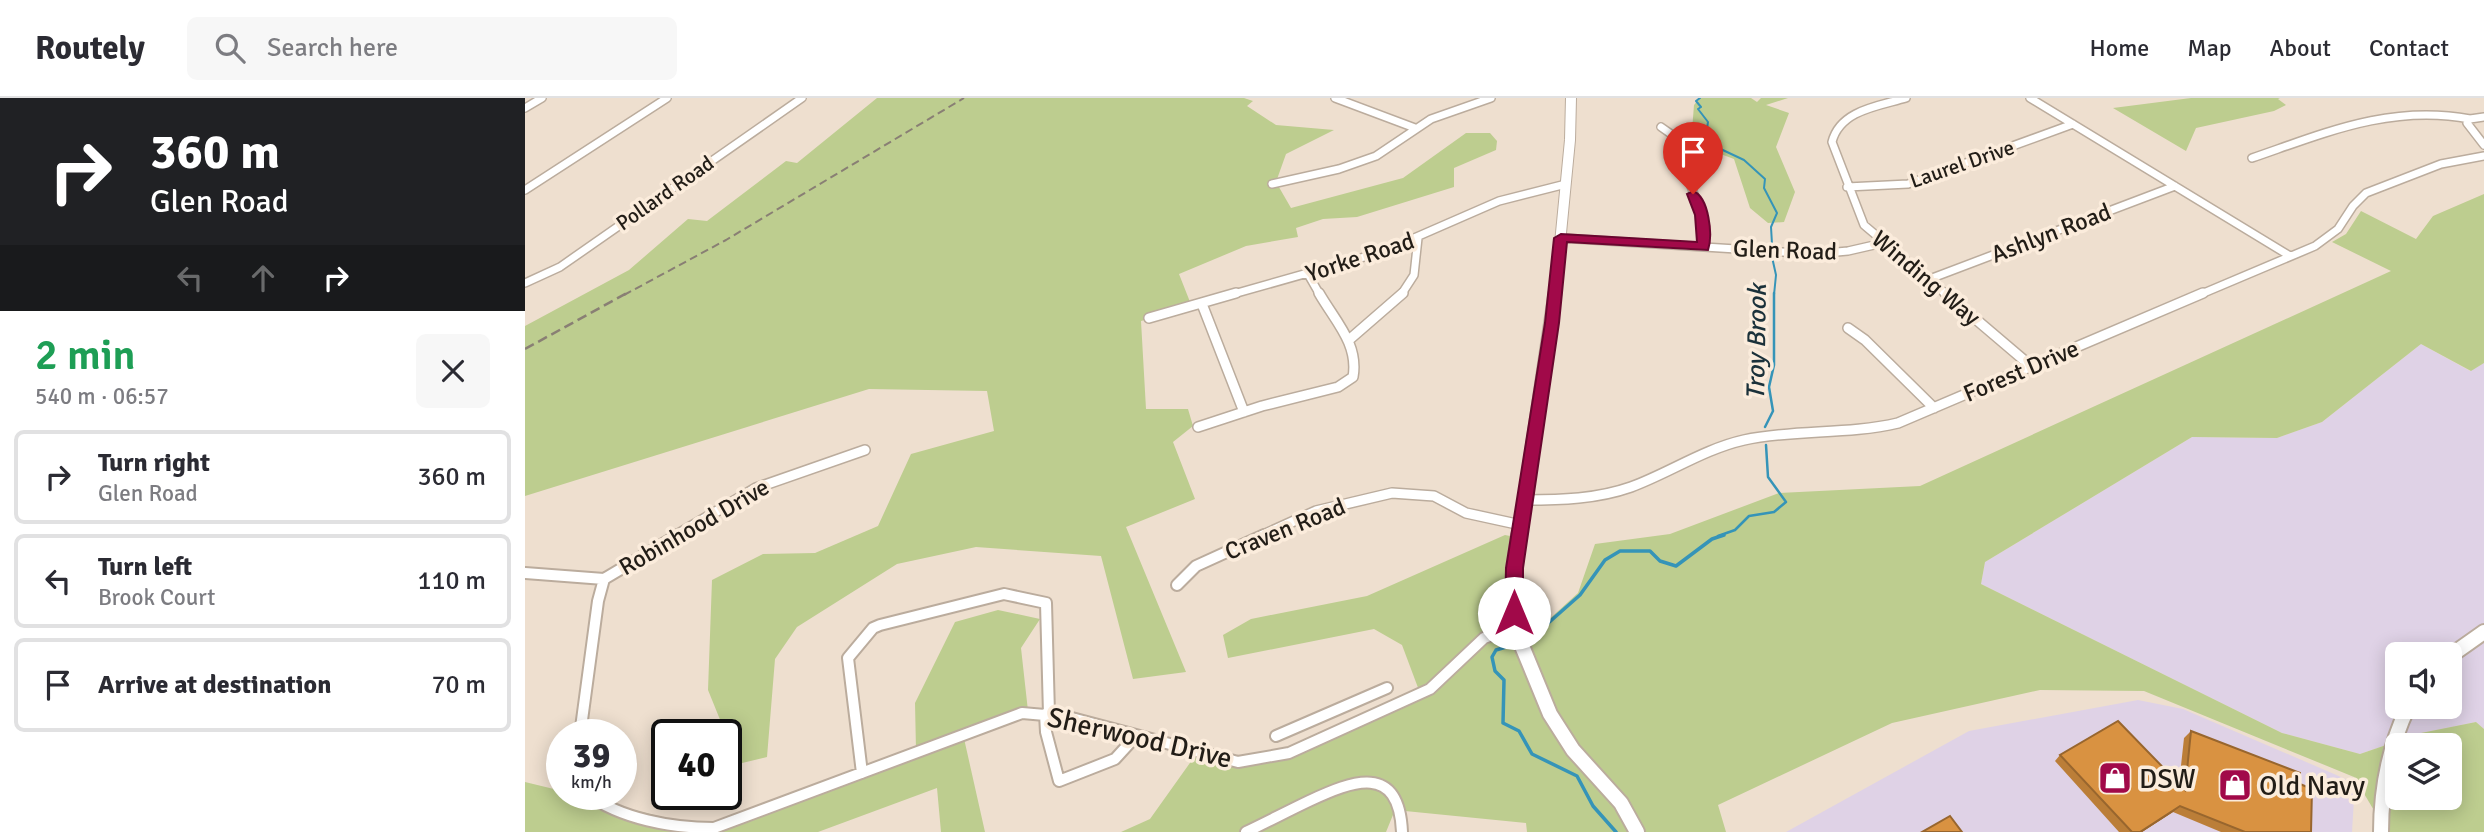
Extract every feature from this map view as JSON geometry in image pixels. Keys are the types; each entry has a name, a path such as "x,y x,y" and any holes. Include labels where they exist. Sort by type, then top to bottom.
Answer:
{"street":[{"path":"525,108 542,98"},
{"path":"525,190 667,98"},
{"name":"Pollard Road","path":"525,283 560,267 802,98"},
{"path":"1335,98 1415,128"},
{"path":"1272,184 1302,179 1367,159 1387,149 1415,128 1468,101 1491,98"},
{"path":"1571,98 1566,184 1552,323 1512,593 1516,626 1549,714 1573,750 1621,803 1637,832"},
{"name":"Winding Way","path":"1906,98 1851,117 1835,129 1832,142 1847,187 1864,225 2032,366"},
{"path":"2030,98 2290,256"},
{"path":"2252,159 2374,117 2435,112 2470,119 2484,117"},
{"path":"2470,119 2468,124 2484,145"},
{"name":"Laurel Drive","path":"1847,187 1908,184 2073,124"},
{"path":"1661,127 1671,134 1702,215 1704,247"},
{"name":"Forest Drive","path":"1525,500 1588,498 1630,487 1739,441 1771,436 1862,432 1898,424 2328,238 2346,220 2359,199 2367,194 2441,164 2484,156"},
{"name":"Yorke Road","path":"1149,318 1308,274 1418,238 1507,198 1566,184"},
{"name":"Ashlyn Road","path":"1927,280 2175,186"},
{"path":"1350,340 1357,330 1390,306 1407,289 1417,271 1418,238"},
{"name":"Glen Road","path":"1561,238 1832,253 1884,243"},
{"path":"1198,427 1338,387 1347,383 1355,373 1350,340 1341,331 1308,274"},
{"path":"1202,304 1244,412"},
{"path":"1848,328 1865,340 1934,408"},
{"name":"Robinhood Drive","path":"604,579 756,488 865,450"},
{"name":"Craven Road","path":"1177,585 1196,566 1316,511 1382,495 1406,492 1434,496 1467,513 1521,525"},
{"path":"525,573 604,579 598,601 582,719"},
{"path":"862,774 848,658 873,628 880,625 1004,594 1046,603 1046,732 1059,781 1115,759 1136,736"},
{"name":"Sherwood Drive","path":"613,810 701,829 726,825 1010,716 1047,714 1238,762 1289,753 1430,689 1481,640 1494,632 1516,626"},
{"path":"2462,648 2484,632"},
{"path":"1276,736 1387,688"},
{"path":"2381,832 2384,779 2402,719"},
{"path":"1315,720 1323,737"},
{"path":"1246,832 1336,789 1361,781 1378,785 1391,794 1401,817 1402,832"}],"shaded area":[{"path":"2421,344 2470,371 2484,363 2484,729 2476,722 2421,733 2385,733 2385,745 2360,754 2282,733 1981,584 1985,562 2192,437 2277,438 2322,422"},
{"path":"2138,700 2183,709 2355,783 2352,832 1786,832 1969,731"}],"green space":[{"path":"877,98 1244,98 1253,101 1247,106 1276,125 1334,130 1286,154 1276,182 1291,208 1403,178 1466,133 1490,133 1497,141 1496,150 1454,168 1454,187 1357,217 1323,219 1296,228 1298,237 1246,246 1179,274 1192,307 1141,321 1146,409 1188,409 1193,426 1173,442 1195,499 1126,527 1186,672 1133,679 1101,556 976,547 897,564 797,627 775,659 767,757 742,763 742,719 720,719 708,690 712,580 763,554 815,553 878,526 911,454 994,431 987,391 869,389 525,496 525,326 629,270 688,219 707,221 786,161 797,163"},
{"path":"1700,98 1751,98 1757,102 1761,98 1788,98 1766,105 1789,113 1776,147 1795,192 1784,222 1768,223 1750,208 1734,159 1691,143 1694,105"},
{"path":"2191,98 2280,98 2278,99 2286,105 2274,111 2196,128 2186,151 2113,108"},
{"path":"2484,194 2484,363 2471,371 2421,344 2322,422 2277,438 2192,437 1985,562 1981,584 2282,733 2360,754 2385,745 2385,810 2462,810 2462,733 2421,733 2476,722 2484,729 2484,832 2387,832 2354,777 2144,691 2040,690 1892,723 1718,805 1726,832 1527,832 1526,823 1395,810 1386,832 1121,832 1150,819 1197,753 1261,760 1420,693 1402,645 1374,629 1228,658 1223,635 1251,619 1367,596 1505,535 1520,538 1524,642 1578,593 1595,544 1670,534 1779,493 1920,486 2391,271 2332,242 2346,234 2361,211 2416,239 2433,216"},
{"path":"998,610 1040,619 1021,648 1028,711 963,734 985,832 941,832 937,788 818,832 525,832 525,782 546,787 546,810 634,810 710,829 916,750 915,703 955,622"}],"building":[{"path":"2118,721 2185,790 2191,731 2300,773 2300,784 2312,789 2311,832 2245,832 2180,806 2140,832 2132,832 2060,755"},
{"path":"1950,816 1962,832 1922,832"}],"waterway":[{"name":"Troy Brook","path":"1700,98 1696,101 1701,107 1698,109 1708,122 1706,135 1710,144 1744,160 1765,179 1764,188 1777,213 1771,227 1772,244"},
{"name":"Troy Brook","path":"1772,257 1776,275 1774,295"},
{"name":"Troy Brook","path":"1765,427 1773,411 1769,387 1774,365 1774,295"},
{"name":"Troy Brook","path":"1718,536 1735,530 1749,516 1774,512 1786,502 1768,477 1766,445"},
{"name":"Troy Brook","path":"1529,640 1580,595 1605,560 1620,551 1650,551 1660,561 1676,566 1712,539 1724,535"},
{"name":"Troy Brook","path":"1506,647 1496,650 1492,657 1495,671 1504,680 1503,723 1519,731 1532,754 1577,776 1593,806 1616,832"}],"railway":[{"path":"624,295 726,240 964,98"},
{"path":"525,349 627,293"}],"place":[{"name":"DSW","path":"2115,778"},
{"name":"Old Navy","path":"2235,785"}],"route":[{"path":"1514,613 1514,568 1552,323 1561,238 1704,247 1702,215 1693,194"}]}
